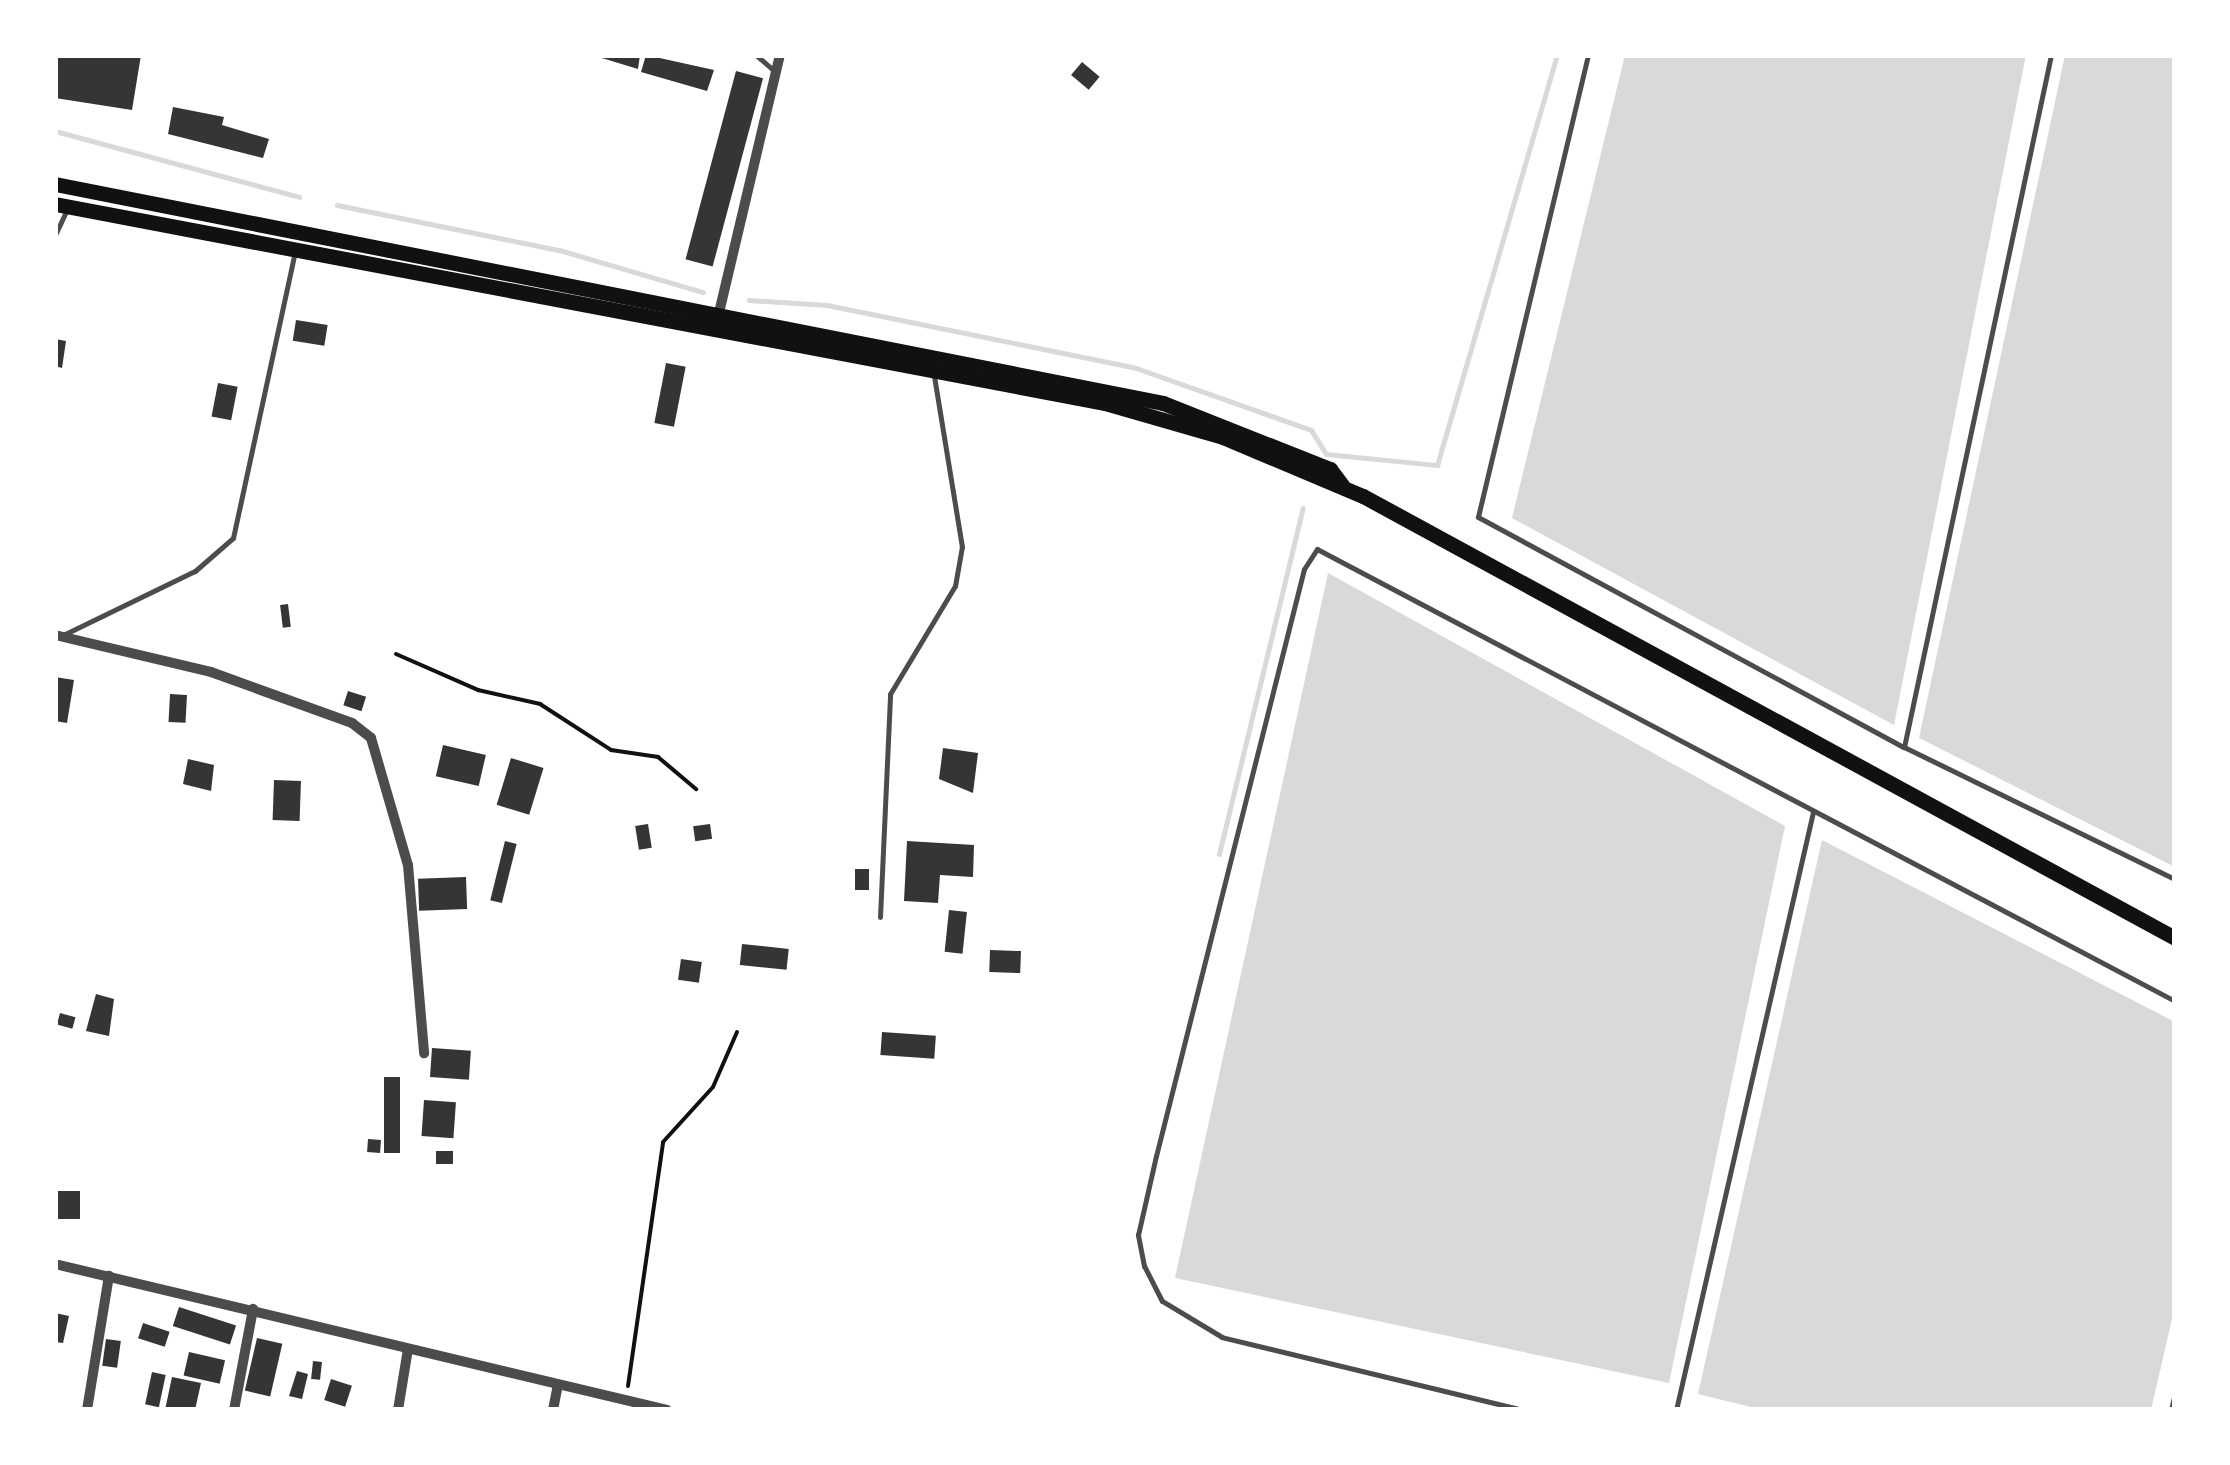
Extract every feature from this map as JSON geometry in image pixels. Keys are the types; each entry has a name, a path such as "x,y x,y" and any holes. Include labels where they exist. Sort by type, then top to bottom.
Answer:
{"main road":[{"path":"55,184 300,229 1163,403 1330,469 1342,485"},
{"path":"62,205 295,247 715,333 933,369 1159,416 1342,485 2175,938"}],"street":[{"path":"715,333 780,55"},
{"path":"59,635 210,672 371,738 408,865 424,1053"},
{"path":"55,1264 667,1410"},
{"path":"87,1410 109,1276"},
{"path":"234,1410 254,1309"},
{"path":"398,1410 408,1349"},
{"path":"553,1410 558,1386"}],"lane":[{"path":"756,55 776,72"},
{"path":"1588,55 1478,518 1904,747 2175,879"},
{"path":"1904,747 2050,55"},
{"path":"55,235 62,205"},
{"path":"59,635 196,572 233,538 300,229"},
{"path":"880,917 890,694 955,586 962,547 933,369"},
{"path":"1524,1410 1222,1336 1162,1301 1144,1266 1138,1236 1156,1156 1304,569 1317,549 1329,548 1813,812 2175,1001"},
{"path":"1676,1410 1813,812"},
{"path":"2171,1410 2175,1393"}],"path":[{"path":"396,654 478,690 540,704 611,750 658,757 696,789"},
{"path":"627,1401 662,1142 713,1087 737,1032"}],"shaded area":[{"path":"1625,55 2026,55 1894,725 1512,518"},
{"path":"2065,55 2175,55 2175,867 1919,738"},
{"path":"1328,573 1785,826 1669,1383 1175,1278"},
{"path":"1822,840 2175,1022 2175,1306 2151,1410 1763,1410 1698,1394"}],"building":[{"path":"55,55 141,55 132,110 55,98"},
{"path":"592,55 640,55 638,69"},
{"path":"646,55 714,70 707,91 641,72"},
{"path":"1082,62 1100,77 1089,90 1071,75"},
{"path":"736,71 763,78 713,267 686,259"},
{"path":"173,107 224,117 222,125 269,139 263,158 168,134"},
{"path":"296,320 328,325 324,346 293,341"},
{"path":"55,339 66,341 62,368 55,366"},
{"path":"666,363 686,367 674,427 654,423"},
{"path":"218,383 238,387 231,420 212,416"},
{"path":"288,604 291,627 283,628 280,605"},
{"path":"55,677 74,680 67,723 55,721"},
{"path":"348,691 366,697 361,711 343,705"},
{"path":"170,694 187,695 186,723 169,722"},
{"path":"443,745 486,755 479,786 436,776"},
{"path":"943,748 978,753 973,793 939,779"},
{"path":"511,758 544,768 529,815 497,805"},
{"path":"188,759 214,765 211,791 183,784"},
{"path":"274,780 301,781 300,821 273,820"},
{"path":"648,824 652,848 639,850 635,826"},
{"path":"710,824 712,839 695,841 693,826"},
{"path":"505,841 517,844 502,903 490,900"},
{"path":"907,841 974,845 973,877 940,875 938,903 904,901"},
{"path":"855,869 869,869 869,890 855,890"},
{"path":"466,877 467,909 419,911 418,879"},
{"path":"949,910 967,912 963,954 945,952"},
{"path":"742,944 789,949 787,970 740,965"},
{"path":"990,950 1021,951 1020,973 989,972"},
{"path":"681,959 702,962 699,983 678,980"},
{"path":"96,994 114,999 109,1036 86,1031"},
{"path":"60,1013 75,1017 72,1029 57,1025"},
{"path":"882,1032 936,1036 934,1059 880,1055"},
{"path":"432,1048 471,1051 469,1080 430,1077"},
{"path":"384,1077 400,1077 400,1153 384,1153"},
{"path":"424,1100 456,1102 453,1138 421,1136"},
{"path":"368,1139 381,1140 380,1153 367,1152"},
{"path":"436,1151 453,1151 453,1164 436,1164"},
{"path":"55,1191 80,1191 80,1219 55,1219"},
{"path":"179,1307 236,1326 230,1345 173,1326"},
{"path":"55,1313 69,1316 63,1343 55,1342"},
{"path":"143,1323 170,1332 165,1347 138,1338"},
{"path":"257,1338 282,1344 270,1396 245,1391"},
{"path":"106,1339 121,1341 117,1368 102,1366"},
{"path":"189,1352 225,1360 220,1384 184,1375"},
{"path":"313,1361 322,1362 320,1380 311,1379"},
{"path":"297,1371 308,1374 302,1399 289,1396"},
{"path":"152,1372 166,1375 159,1407 145,1404"},
{"path":"172,1377 201,1383 195,1410 165,1410"},
{"path":"331,1379 352,1386 345,1407 324,1400"}],"waterway":[{"path":"749,300 827,305 1136,368 1311,430 1326,454 1437,465 1557,55"},
{"path":"55,131 299,197"},
{"path":"337,205 559,250 703,292"},
{"path":"1219,854 1303,508"}]}
